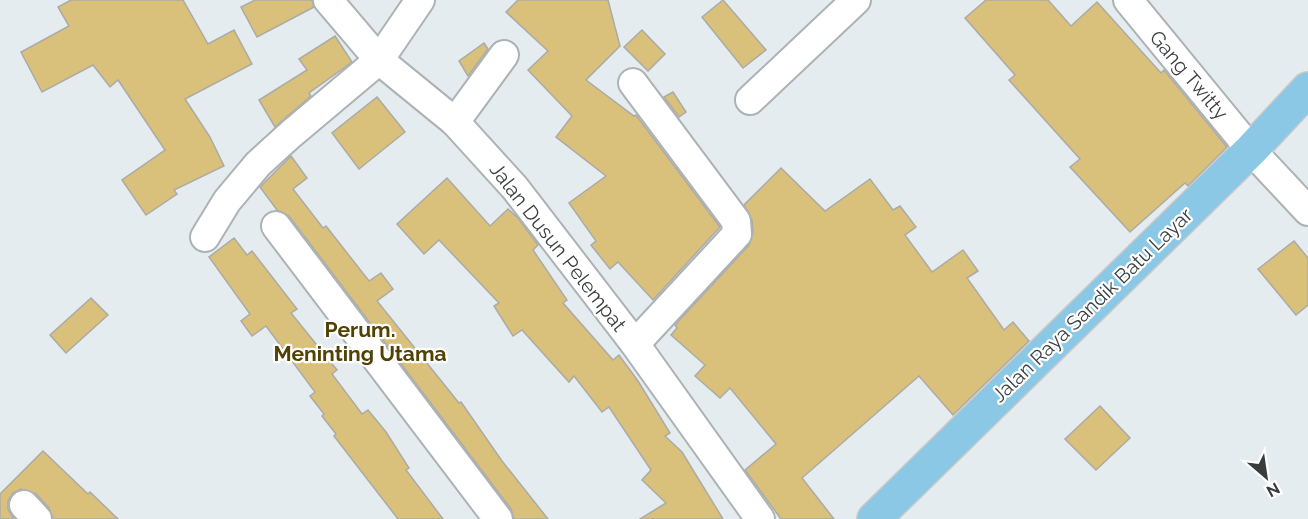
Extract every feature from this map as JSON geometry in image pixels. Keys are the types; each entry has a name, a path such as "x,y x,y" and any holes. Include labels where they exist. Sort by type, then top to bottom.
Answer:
{"main road":[{"name":"Jalan Raya Sandik Batu Layar","path":"874,519 1251,150 1308,89"}],"street":[{"name":"Jalan Dusun Pelempat","path":"328,0 379,60 455,122 515,188 634,344 760,519"},
{"path":"205,237 227,201 258,165 379,60 420,0"},
{"path":"750,100 856,0"},
{"name":"Gang Twitty","path":"1128,0 1251,150 1308,211"},
{"path":"455,122 504,55"},
{"path":"633,83 736,221 739,229 737,234 634,344"},
{"path":"276,226 498,519"}],"building":[{"path":"71,0 183,0 208,44 234,30 252,64 185,99 210,137 224,166 174,190 177,194 146,215 122,180 165,150 118,80 110,87 93,65 42,92 21,52 69,26 58,7"},
{"path":"255,0 312,0 314,7 257,37 241,7"},
{"path":"518,0 608,0 620,46 586,80 634,116 636,115 720,227 653,300 618,262 610,269 591,245 596,241 569,203 606,176 556,137 572,116 528,70 548,51 506,12"},
{"path":"723,0 766,50 743,68 702,17"},
{"path":"986,0 1048,0 1071,26 1097,2 1161,73 1164,70 1227,147 1188,186 1185,183 1130,232 1070,167 1080,159 1009,80 1015,75 965,18"},
{"path":"642,30 665,54 648,71 624,47"},
{"path":"335,36 352,62 309,93 311,96 275,127 259,100 307,70 299,59"},
{"path":"484,43 488,49 468,76 459,61"},
{"path":"673,92 686,112 679,117 664,97"},
{"path":"377,97 405,132 359,169 332,133"},
{"path":"291,156 307,178 293,189 323,228 326,226 369,281 381,273 393,289 377,301 459,403 461,402 502,461 548,519 514,519 511,509 289,216 277,210 260,187"},
{"path":"781,168 825,211 870,179 893,210 900,206 916,227 905,235 932,272 963,250 978,271 967,278 1004,330 1013,322 1029,341 953,415 919,376 802,478 834,519 781,519 745,470 776,444 730,388 720,398 695,376 705,365 671,335 677,328 675,325 749,245 753,233 752,220 744,205"},
{"path":"447,178 490,226 508,209 518,218 538,245 533,250 567,300 563,303 613,360 619,355 670,433 665,436 682,452 723,519 640,519 666,503 642,480 651,470 609,407 602,412 574,376 569,382 522,330 513,336 494,306 499,303 439,240 424,254 397,224"},
{"path":"234,238 247,255 252,251 297,309 291,313 337,370 332,374 362,414 368,410 386,432 409,468 406,470 443,519 398,519 334,436 336,434 322,416 324,414 310,396 315,392 266,326 252,336 241,321 250,314 209,257"},
{"path":"1294,241 1308,258 1308,305 1296,315 1258,269"},
{"path":"91,298 108,315 66,353 50,335"},
{"path":"1100,406 1130,438 1096,470 1065,439"},
{"path":"43,451 118,519 53,519 49,508 36,494 21,489 13,493 8,501 8,509 14,519 0,519 0,494"}],"district":[{"name":"Perum. Meninting Utama","path":"360,341"}]}
